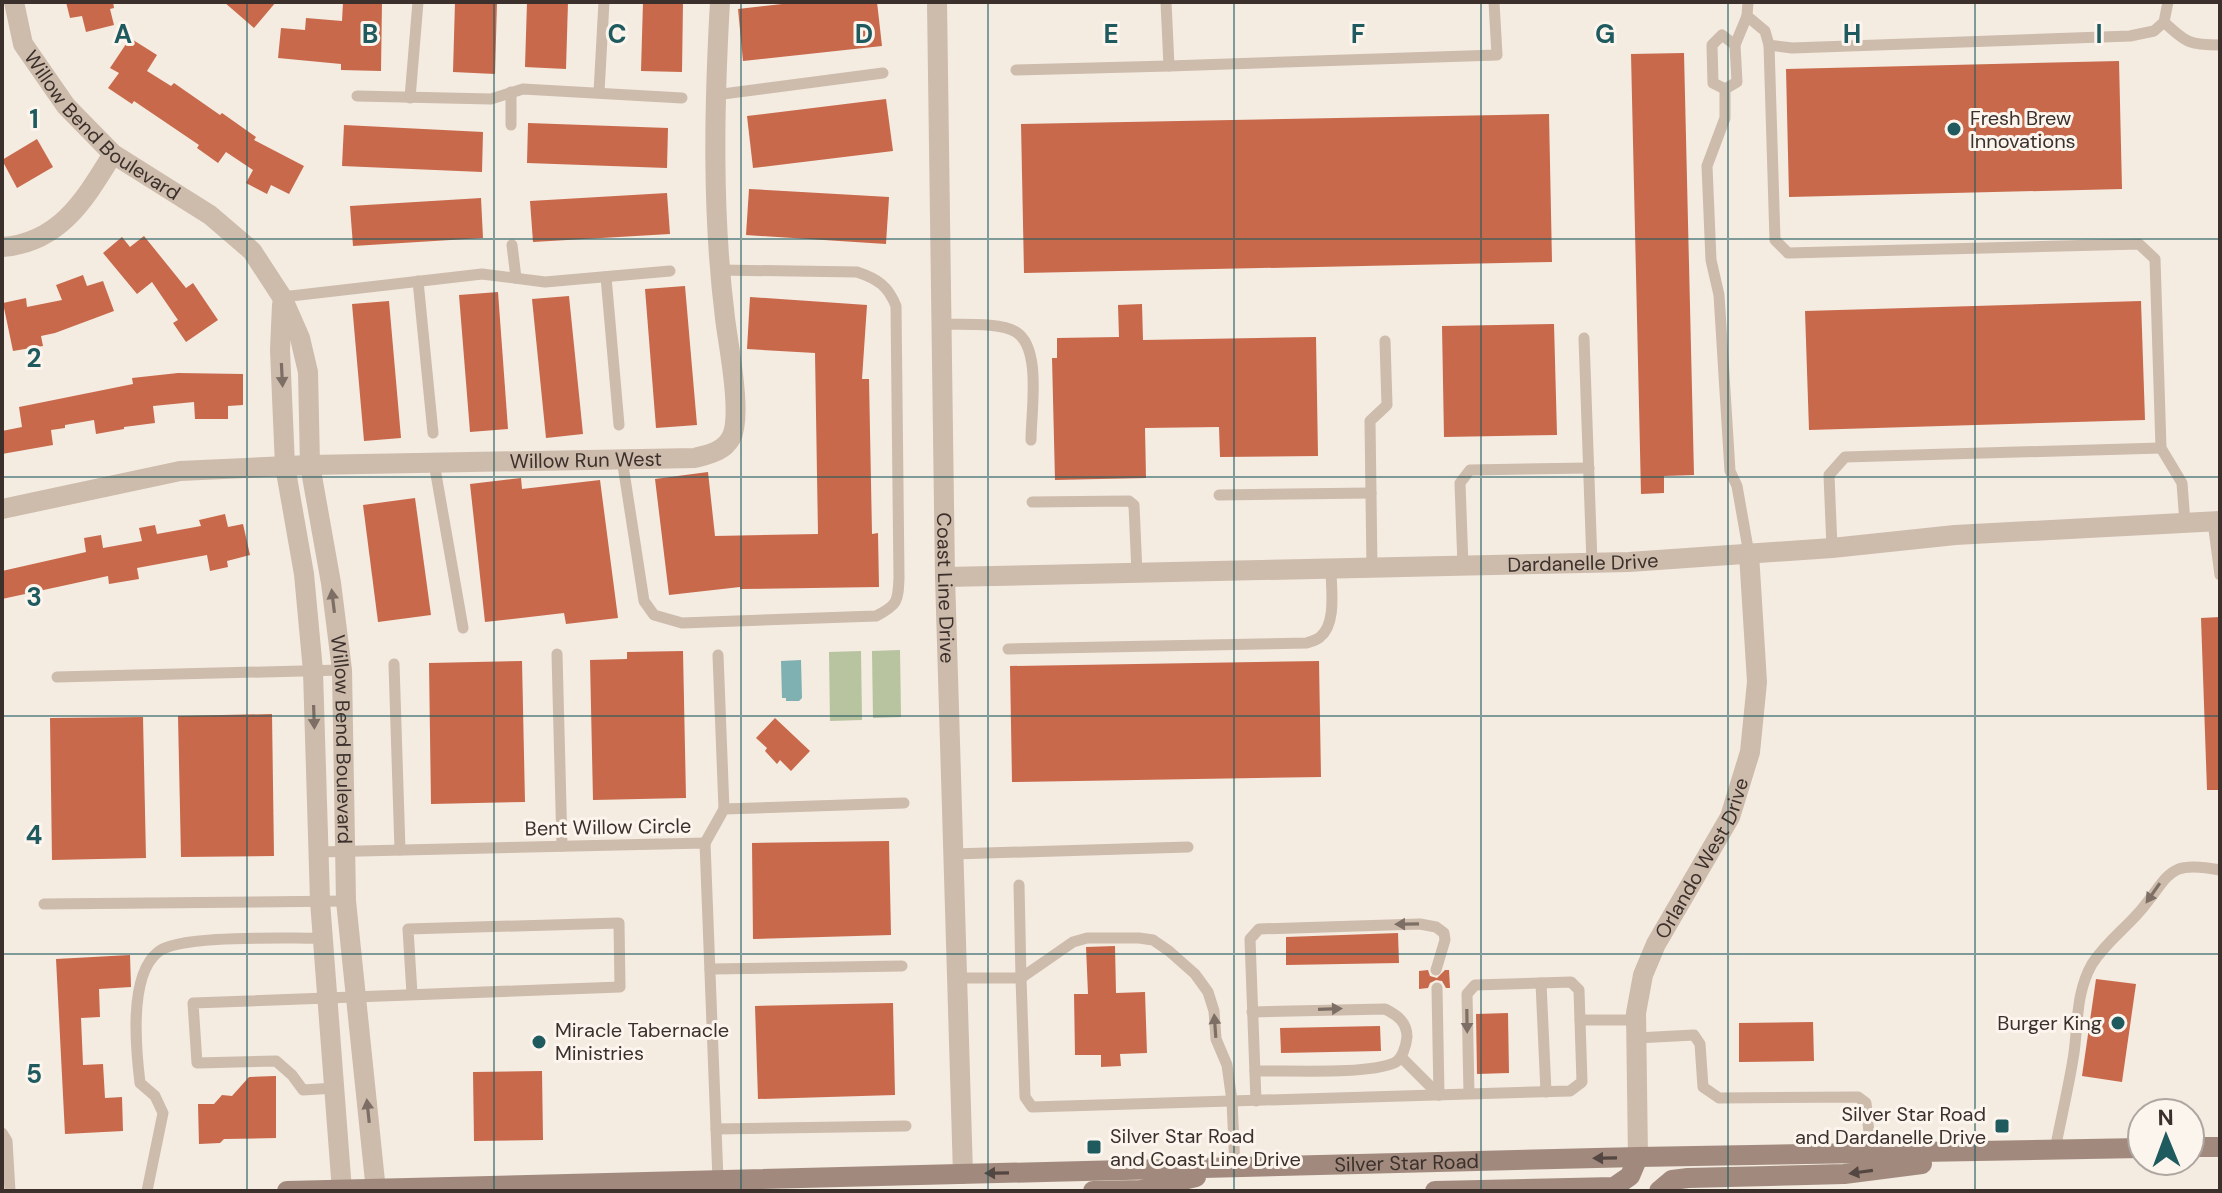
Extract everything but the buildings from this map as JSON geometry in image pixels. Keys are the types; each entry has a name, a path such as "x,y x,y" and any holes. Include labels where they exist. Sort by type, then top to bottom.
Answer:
{"main road":[{"name":"Silver Star Road","path":"287,1191 718,1180 957,1182 1235,1167 2126,1148"},
{"path":"1659,1191 1672,1180 1688,1178 1844,1174 2022,1150"},
{"path":"1435,1191 1614,1187 1630,1176 1638,1157"},
{"path":"1093,1191 1141,1190 1235,1167"}],"street":[{"name":"Willow Bend Boulevard","path":"14,2 23,44 66,106 113,154 210,215 252,251 282,297 300,338 308,372 310,465 331,583 342,670 346,901 376,1190"},
{"name":"Willow Run West","path":"2,509 180,471 310,465 695,458 717,452 732,437 736,408 719,270 715,95 720,2"},
{"name":"Coast Line Drive","path":"937,2 945,577 957,978 957,1182"},
{"path":"2,247 17,246 46,235 82,203 113,154"},
{"name":"Willow Bend Boulevard","path":"282,297 280,350 285,466 304,574 313,671 320,901 342,1190"},
{"name":"Dardanelle Drive","path":"945,577 1592,563 1832,548 1955,535 2216,522"},
{"name":"Orlando West Drive","path":"1638,1157 1636,1029 1643,975 1656,944 1730,817 1750,752 1757,682 1749,554"}],"lane":[{"path":"410,98 418,2"},
{"path":"599,92 604,2"},
{"path":"1166,2 1169,66"},
{"path":"1016,70 1497,55 1494,2"},
{"path":"1725,89 1737,82 1735,45 1747,16 1748,2"},
{"path":"1769,45 1792,48 2130,36 2154,31 2164,22 2168,2"},
{"path":"1747,16 1765,31 1769,45 1775,240 1788,253 2139,244 2155,259 2161,448 2182,483 2185,523"},
{"path":"2164,22 2184,41 2195,45 2220,45"},
{"path":"1725,89 1713,83 1712,45 1722,35 1735,45"},
{"path":"715,95 883,73"},
{"path":"357,96 491,99 523,89 682,98"},
{"path":"1725,89 1725,118 1707,166 1711,260 1719,295 1730,471 1740,500 1749,554"},
{"path":"511,92 511,125"},
{"path":"512,245 516,278"},
{"path":"622,459 644,601 654,615 682,623 876,616 893,607 898,596 899,578 896,306 889,290 875,278 857,272 719,270"},
{"path":"282,297 482,274 545,282 670,271"},
{"path":"606,277 619,425"},
{"path":"418,281 433,433"},
{"path":"941,324 991,326 1014,330 1022,337 1032,360 1031,440"},
{"path":"1584,338 1592,563"},
{"path":"1372,569 1370,421 1387,405 1385,341"},
{"path":"1832,548 1829,475 1845,457 2161,448"},
{"path":"434,463 463,628"},
{"path":"1463,566 1460,483 1470,470 1589,468"},
{"path":"1219,495 1371,493"},
{"path":"1032,502 1129,501 1134,505 1136,515 1137,573"},
{"path":"2216,522 2220,575"},
{"path":"1008,649 1307,643 1321,637 1328,625 1331,570"},
{"path":"557,654 562,846"},
{"path":"705,843 724,809 718,655"},
{"path":"394,664 400,850"},
{"path":"57,677 342,670"},
{"path":"724,809 904,803"},
{"name":"Bent Willow Circle","path":"318,852 705,843 718,1180"},
{"path":"954,854 1188,847"},
{"path":"2055,1150 2074,1054 2081,988 2091,967 2107,942 2141,910 2161,881 2191,865 2220,870"},
{"path":"1019,885 1025,1097 1032,1107 1570,1091 1582,1082 1579,990 1571,982 1475,985 1467,994 1469,1094"},
{"path":"44,904 346,901"},
{"path":"335,1088 303,1090 276,1061 197,1063 193,1003 620,987 619,923 408,929 412,994"},
{"path":"1256,1101 1250,939 1259,929 1420,924 1436,927 1444,933 1445,940 1436,970"},
{"path":"147,1191 163,1113 155,1096 140,1083 136,1006 140,987 157,952 193,941 323,938"},
{"path":"957,978 1021,978 1073,942 1087,938 1153,940 1195,974 1208,992 1214,1011 1216,1039 1227,1065 1235,1167"},
{"path":"710,969 902,966"},
{"path":"1541,983 1546,1092"},
{"path":"1437,988 1439,1095"},
{"path":"1252,1012 1385,1009 1397,1015 1405,1025 1407,1036 1402,1058 1394,1063 1361,1069 1255,1071"},
{"path":"1580,1020 1694,1035 1700,1044 1703,1087 1719,1098 1858,1097 1866,1103 1871,1153"},
{"path":"1402,1058 1439,1095"},
{"path":"716,1129 906,1126"},
{"path":"2,1133 7,1141 10,1191"}],"green space":[{"path":"900,650 901,717 873,718 872,651"},
{"path":"861,651 862,720 830,721 829,652"}],"water":[{"path":"801,660 802,698 786,701 782,698 781,661"}],"place":[{"name":"Fresh Brew Innovations","path":"1954,129"},
{"name":"Burger King","path":"2118,1023"},
{"name":"Miracle Tabernacle Ministries","path":"539,1042"},
{"name":"Silver Star Road and Dardanelle Drive","path":"2002,1126"},
{"name":"Silver Star Road and Coast Line Drive","path":"1094,1147"}]}
